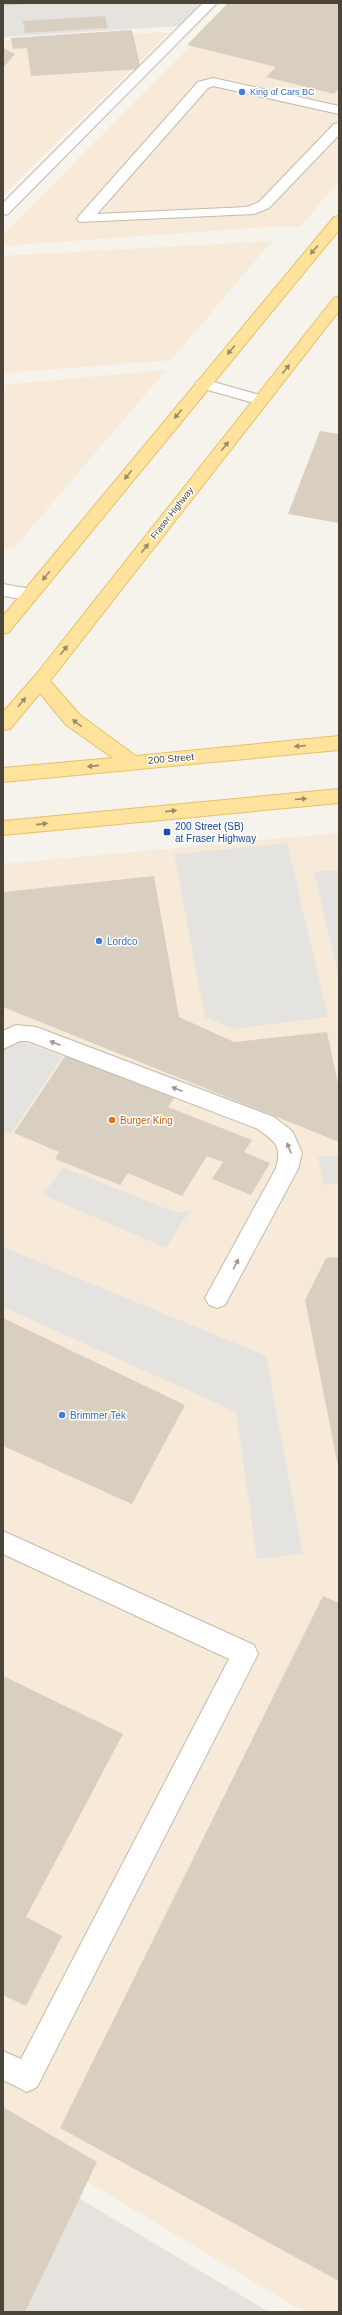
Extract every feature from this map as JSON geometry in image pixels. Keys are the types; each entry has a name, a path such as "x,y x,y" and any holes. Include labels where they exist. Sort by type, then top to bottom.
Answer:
{"main road":[{"path":"3,628 339,220"},
{"name":"Fraser Highway","path":"3,724 40,681 339,301"},
{"path":"40,681 73,720 132,762"},
{"name":"200 Street","path":"3,775 339,743"},
{"path":"3,828 339,796"}],"lane":[{"path":"3,211 210,3"},
{"path":"339,110 213,82 203,85 84,219 249,211 264,205 339,128"},
{"path":"203,384 261,400"},
{"path":"3,590 30,594"},
{"path":"3,1041 16,1033 29,1033 266,1123 284,1137 291,1153 287,1169 217,1298"},
{"path":"3,1542 245,1654 27,2077 3,2065"}],"shaded area":[{"path":"3,3 201,3 178,26 3,37"},
{"name":"King of Cars BC","path":"233,3 339,3 339,181 300,227 278,226 3,246 3,234"},
{"path":"170,32 3,194 3,41"},
{"path":"272,241 171,360 3,373 3,256"},
{"path":"166,370 14,548 3,549 3,385"},
{"path":"339,833 339,2312 304,2312 3,2131 3,864"},
{"path":"287,843 328,1017 233,1029 205,1017 174,854"},
{"path":"339,870 339,978 314,872"},
{"path":"3,1033 62,1057 11,1134 7,1132 3,1138"},
{"path":"339,1155 339,1183 323,1185 318,1157"},
{"path":"63,1167 177,1213 190,1210 166,1248 43,1195"},
{"path":"3,1247 266,1356 303,1554 257,1559 236,1412 3,1307"},
{"path":"3,2153 269,2312 3,2312"}],"building":[{"path":"3,3 32,3 32,4 3,6"},
{"path":"228,3 339,3 339,88 334,94 266,77 276,67 187,45"},
{"path":"105,16 108,28 25,33 23,21"},
{"path":"132,30 141,69 31,76 27,48 13,49 11,38"},
{"path":"3,48 15,54 3,68"},
{"path":"320,431 339,434 339,523 288,514"},
{"path":"154,876 179,1017 234,1042 327,1032 339,1088 339,1142 3,1007 3,892"},
{"name":"Burger King","path":"66,1055 174,1098 168,1107 252,1140 244,1152 270,1163 251,1195 212,1179 223,1162 207,1156 182,1196 128,1173 120,1185 55,1159 59,1152 14,1133"},
{"path":"339,1257 338,1466 305,1300 326,1258"},
{"path":"3,1318 185,1405 132,1504 3,1446"},
{"path":"323,1596 339,1603 339,2281 60,2128"},
{"path":"3,1676 123,1734 26,1917 62,1936 26,2006 3,1995"},
{"path":"3,2107 97,2162 25,2312 3,2312"}],"place":[{"name":"King of Cars BC","path":"242,92"},
{"name":"200 Street (SB) at Fraser Highway","path":"167,832"},
{"name":"Lordco","path":"99,941"},
{"name":"Burger King","path":"112,1120"},
{"name":"Brimmer Tek","path":"62,1415"}]}
